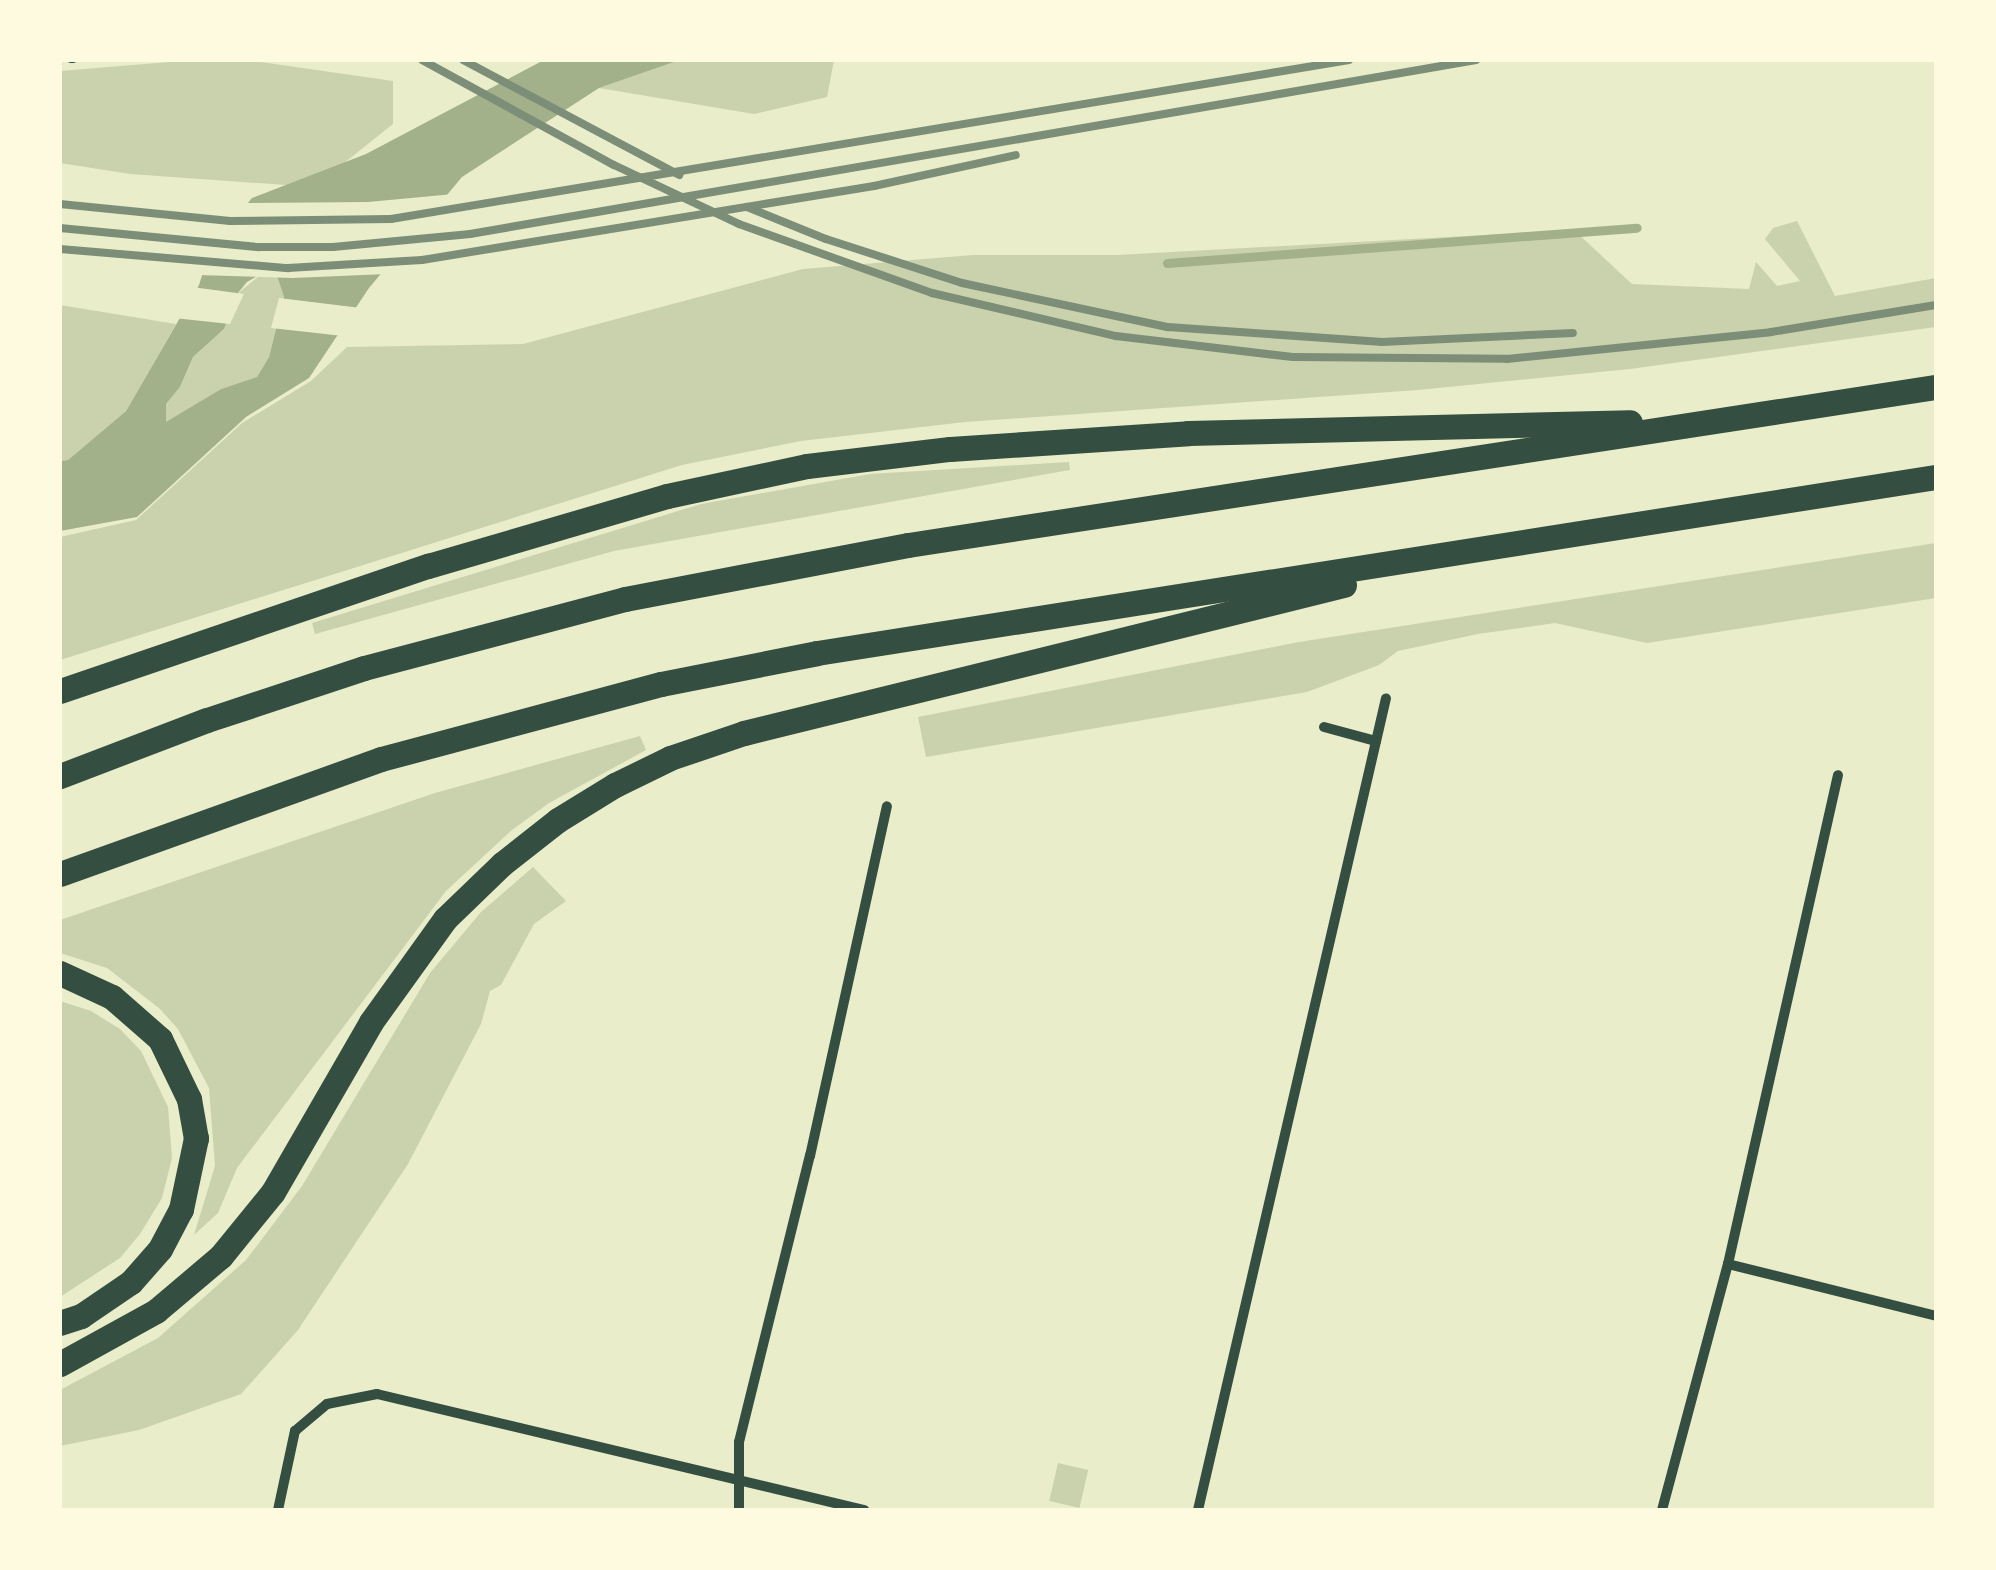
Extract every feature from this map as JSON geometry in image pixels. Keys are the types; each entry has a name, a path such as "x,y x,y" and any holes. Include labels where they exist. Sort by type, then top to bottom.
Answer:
{"highway":[{"path":"60,776 207,720 364,668 624,598 908,545 1936,387"},
{"path":"60,691 428,566 667,496 807,466 950,449 1188,433 1740,418"},
{"path":"60,874 381,760 662,684 817,653 1936,476"},
{"path":"60,1364 156,1311 221,1256 273,1192 372,1022 445,919 502,864 558,820 614,785 670,758 744,733 1510,544"},
{"path":"60,973 112,997 160,1039 189,1100 196,1138 181,1210 160,1249 131,1282 81,1316 60,1323"}],"street":[{"path":"1198,1510 1386,698"},
{"path":"1324,727 1376,741"},
{"path":"1662,1510 1728,1264 1838,774"},
{"path":"740,1510 738,1442 810,1156 887,806"},
{"path":"1728,1264 1936,1316"},
{"path":"278,1510 296,1432 327,1404 377,1394 738,1484 864,1510"}],"shaded area":[{"path":"194,60 247,60 393,81 393,124 314,187 130,174 60,163 60,71"},
{"path":"544,60 680,60 599,88 462,177 369,288 309,378 246,417 137,517 60,531 60,461 68,460 126,411 199,285 211,247 252,198 366,154","holes":["264,272 276,273 284,297 269,357 257,377 221,389 166,422 166,404 180,387 193,357 224,329 237,294"]},
{"path":"680,60 834,60 827,97 754,114 599,88"},
{"path":"1797,221 1835,296 1936,278 1936,327 1630,369 1418,390 965,422 801,441 682,465 60,660 60,537 136,520 242,423 311,381 347,347 523,344 803,269 973,255 1117,255 1574,230 1632,284 1749,289 1756,262 1777,286 1800,281 1765,239 1773,228"},
{"path":"264,272 276,273 284,297 269,357 257,377 221,389 166,423 166,404 180,387 193,357 224,329 237,294"},
{"path":"60,305 176,324 126,411 68,460 60,461"},
{"path":"1069,462 1070,470 614,551 315,634 312,623 701,504 870,474"},
{"path":"1936,543 1936,598 1647,643 1555,623 1478,634 1398,651 1379,665 1307,692 926,757 918,717 1299,642"},
{"path":"640,736 646,750 549,803 512,830 446,891 237,1168 218,1213 194,1235 215,1166 209,1088 178,1029 159,1008 107,968 60,953 60,920 435,793"},
{"path":"533,867 566,901 534,924 501,985 490,991 481,1024 408,1164 298,1330 241,1394 139,1430 60,1446 60,1390 158,1338 246,1260 302,1186 430,973 481,912"},
{"path":"60,1001 91,1011 120,1029 141,1051 168,1107 172,1158 162,1198 140,1234 120,1258 60,1297"},
{"path":"1058,1463 1088,1470 1079,1508 1049,1501"}],"pier":[{"path":"454,194 387,274 292,278 197,275 207,244 242,203 368,202"},
{"path":"192,287 244,294 230,324 174,318"},
{"path":"279,298 361,308 343,336 271,328"}],"waterway":[{"path":"1167,263 1637,228"}],"railway":[{"path":"422,60 614,165 739,224 932,293 1116,336 1293,357 1507,359 1771,332 1936,305"},
{"path":"463,60 679,175"},
{"path":"60,204 230,221 391,219 1349,60"},
{"path":"60,228 259,247 333,247 470,234 1476,60"},
{"path":"60,249 288,268 422,260 874,186 1016,155"},
{"path":"747,207 826,239 962,283 1168,327 1382,342 1573,333"}]}
